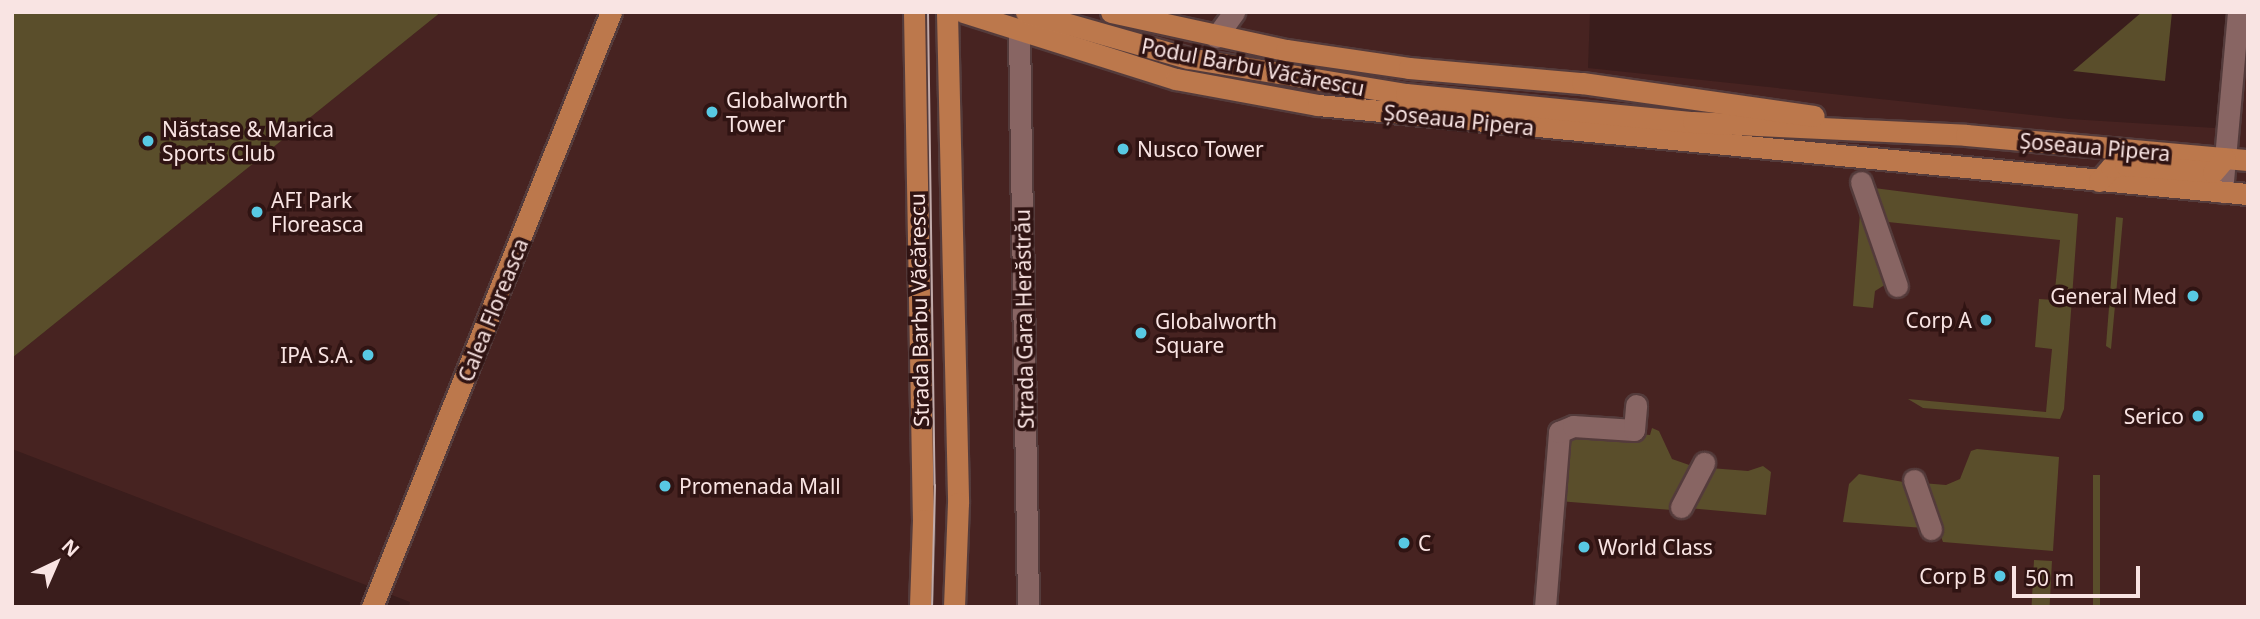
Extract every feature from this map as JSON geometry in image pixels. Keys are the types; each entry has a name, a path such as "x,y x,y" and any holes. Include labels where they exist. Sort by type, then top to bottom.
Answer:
{"main road":[{"name":"Calea Floreasca","path":"372,607 611,12"},
{"name":"Strada Barbu Văcărescu","path":"914,12 923,520 920,607"},
{"name":"Strada Barbu Văcărescu","path":"947,12 958,503 954,607"},
{"name":"Șoseaua Pipera","path":"963,12 1022,22 1176,79 1318,105 1966,170 2248,194"},
{"name":"Șoseaua Pipera","path":"1111,12 1216,37 1409,68 1582,83 1966,135"},
{"name":"Podul Barbu Văcărescu","path":"1022,22 1276,76 1406,94 1693,122"},
{"name":"Șoseaua Pipera","path":"1693,122 1966,170"},
{"name":"Șoseaua Pipera","path":"1693,122 1966,135 2248,160"},
{"name":"Șoseaua Pipera","path":"2099,181 2111,167 2124,165 2213,172 2225,158"}],"street":[{"path":"1216,37 1234,12"},
{"path":"2222,192 2238,12"},
{"name":"Strada Gara Herăstrău","path":"1022,22 1028,607"},
{"path":"1861,182 1898,286"},
{"path":"1545,607 1559,432 1573,426 1634,430 1636,405"},
{"path":"1681,506 1704,463"},
{"path":"1914,481 1931,529"}],"shaded area":[{"name":"Năstase & Marica Sports Club","path":"12,12 441,12 12,358"},
{"path":"441,12 1590,12 1588,68 2069,119 2231,129 2248,12 2248,607 409,607 410,602 12,449 12,358"},
{"path":"2142,12 2172,12 2165,81 2073,71"},
{"path":"1874,188 2078,214 2064,409 2060,419 1923,408 1908,399 2046,412 2052,349 2035,347 2039,299 2054,300 2060,240 1888,222"},
{"path":"1861,200 1891,281 1875,291 1873,308 1853,306"},
{"path":"2116,217 2123,218 2111,349 2106,346"},
{"path":"1571,428 1650,435 1652,428 1659,431 1672,459 1695,467 1672,510 1558,501 1561,443"},
{"path":"1977,449 2059,457 2053,551 1943,542 1922,483 1946,485 1960,479 1971,451"},
{"path":"1763,466 1771,472 1766,515 1688,508 1710,468 1748,471"},
{"path":"1859,474 1909,483 1924,528 1843,522 1849,484"},
{"path":"2093,475 2100,475 2100,607 2093,607"},
{"path":"2034,560 2052,561 2050,607 2032,607"}],"tram line":[{"path":"928,12 935,485 932,607"}],"place":[{"name":"Globalworth Tower","path":"712,112"},
{"name":"Năstase & Marica Sports Club","path":"148,141"},
{"name":"Nusco Tower","path":"1123,149"},
{"name":"AFI Park Floreasca","path":"257,212"},
{"name":"General Med","path":"2193,296"},
{"name":"Corp A","path":"1986,320"},
{"name":"Globalworth Square","path":"1141,333"},
{"name":"IPA S.A.","path":"368,355"},
{"name":"Serico","path":"2198,416"},
{"name":"Promenada Mall","path":"665,486"},
{"name":"C","path":"1404,543"},
{"name":"World Class","path":"1584,547"},
{"name":"Corp B","path":"2000,576"}]}
